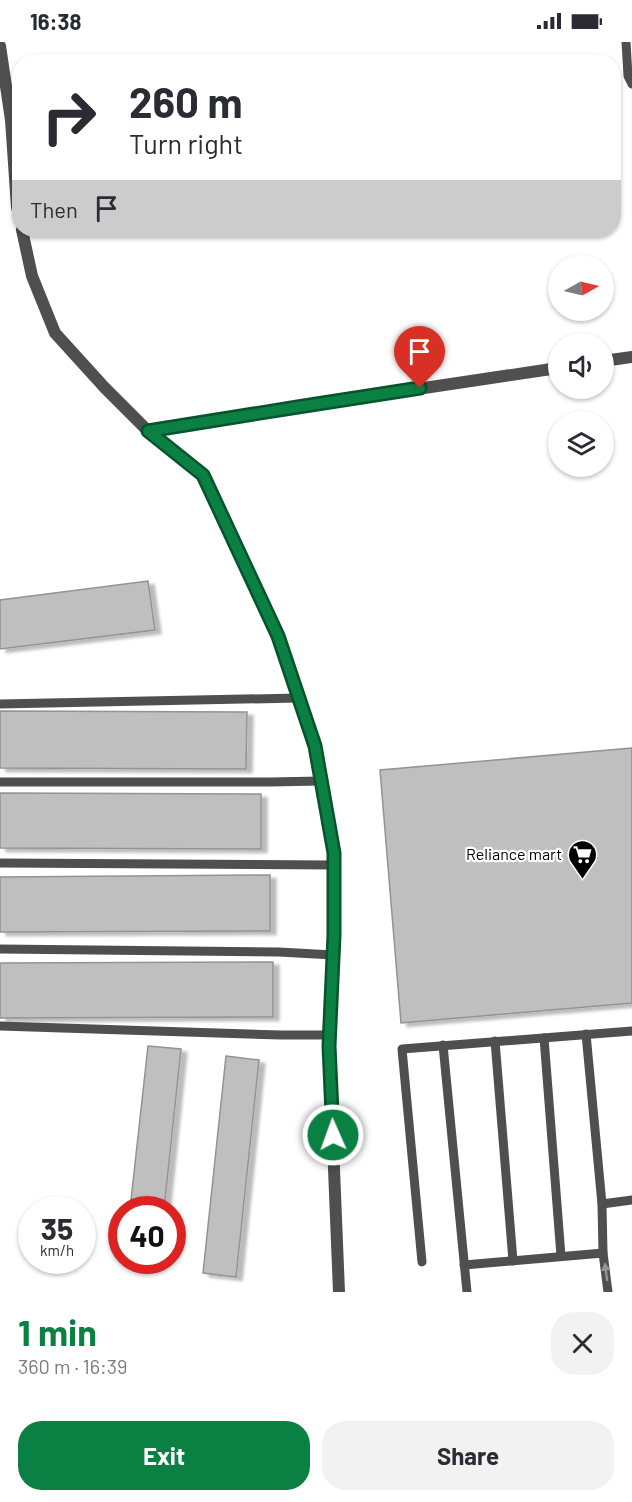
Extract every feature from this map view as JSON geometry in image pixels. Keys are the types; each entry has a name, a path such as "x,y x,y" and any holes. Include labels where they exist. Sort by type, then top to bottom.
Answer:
{"street":[{"path":"0,46 12,134"},
{"path":"24,237 32,276 55,333 148,431 203,475 278,636 315,746 334,853 330,1035 339,1292"},
{"path":"614,359 632,357"},
{"path":"148,431 548,369"}],"lane":[{"path":"626,42 628,76 632,84"},
{"path":"0,704 298,698"},
{"path":"0,782 321,781"},
{"path":"0,863 334,865"},
{"path":"0,949 279,952 333,955"},
{"path":"0,1026 330,1035"},
{"path":"422,1262 402,1049 632,1031"},
{"path":"586,1034 608,1292"},
{"path":"544,1038 561,1257"},
{"path":"495,1041 513,1261"},
{"path":"443,1045 466,1292"},
{"path":"602,1204 632,1200"},
{"path":"464,1265 603,1253"}],"building":[{"path":"148,581 155,630 0,649 0,600"},
{"path":"0,711 247,712 246,769 0,768"},
{"path":"632,748 632,1003 401,1023 380,770"},
{"path":"0,793 261,794 261,849 0,848"},
{"path":"270,875 270,931 0,932 0,877"},
{"path":"273,962 273,1017 0,1018 0,963"},
{"path":"148,1046 181,1049 165,1196 131,1196"},
{"path":"226,1056 259,1060 236,1277 203,1273"}],"place":[{"name":"Reliance mart","path":"583,880"}],"route":[{"path":"333,1135 329,1046 334,935 334,853 315,746 278,636 203,475 148,431 420,388"}]}
